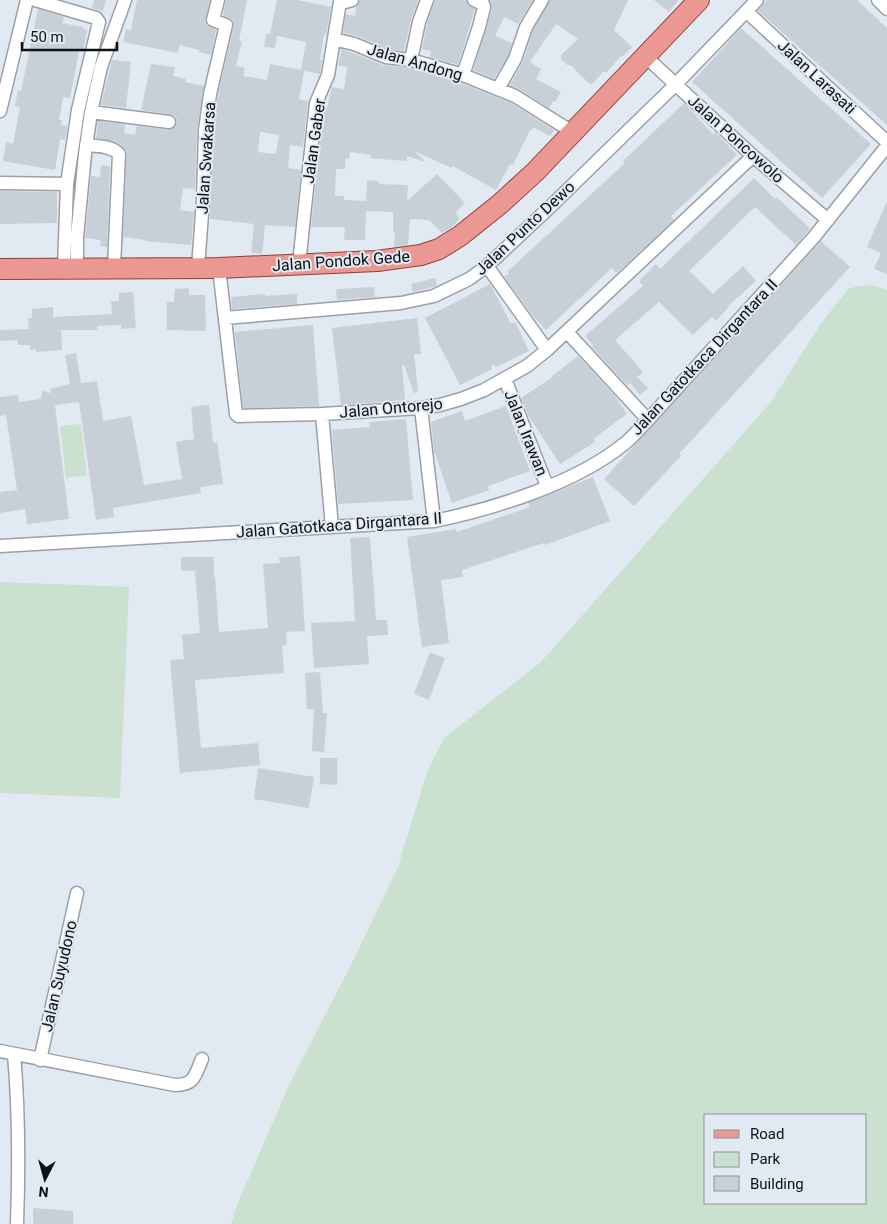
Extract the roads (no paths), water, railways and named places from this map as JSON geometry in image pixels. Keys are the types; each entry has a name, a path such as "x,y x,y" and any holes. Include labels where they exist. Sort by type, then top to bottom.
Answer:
{"main road":[{"name":"Jalan Pondok Gede","path":"0,269 219,268 399,259 439,249 460,236 500,204 574,134 700,0"}],"street":[{"path":"0,111 27,0"},
{"path":"35,0 96,18 99,22 78,110 67,184 71,268"},
{"path":"71,268 77,237 91,112 101,67 125,0"},
{"name":"Jalan Swakarsa","path":"198,268 203,200 205,130 210,94 226,25 213,20 218,0"},
{"path":"411,60 419,22 427,0"},
{"path":"463,75 480,28 484,7 483,4 474,0"},
{"path":"498,89 515,58 526,27 542,0"},
{"name":"Jalan Punto Dewo","path":"225,318 417,300 450,289 469,279 487,266 675,85 757,0"},
{"path":"878,0 887,9"},
{"name":"Jalan Gaber","path":"299,264 316,103 328,75 342,1"},
{"name":"Jalan Larasati","path":"747,12 887,142"},
{"name":"Jalan Andong","path":"334,39 354,44 386,57 411,60 463,75 523,101 574,134"},
{"name":"Jalan Poncowolo","path":"646,57 753,156 828,220"},
{"path":"91,112 169,122"},
{"path":"86,144 111,149 119,154 114,268"},
{"name":"Jalan Gatotkaca Dirgantara II","path":"0,546 434,521 470,514 501,504 586,470 625,443 648,420 814,237 887,146"},
{"name":"Jalan Ontorejo","path":"219,268 237,415 241,417 322,414 421,408 461,399 484,390 527,366 567,332 753,156"},
{"path":"0,183 67,184"},
{"path":"487,266 547,350"},
{"path":"567,332 648,420"},
{"name":"Jalan Irawan","path":"505,379 547,486"},
{"path":"421,408 434,521"},
{"path":"322,414 332,527"},
{"name":"Jalan Suyudono","path":"40,1060 78,893"},
{"path":"0,1051 40,1060 182,1085 193,1079 202,1059"},
{"path":"14,1054 18,1106 17,1224"}]}
